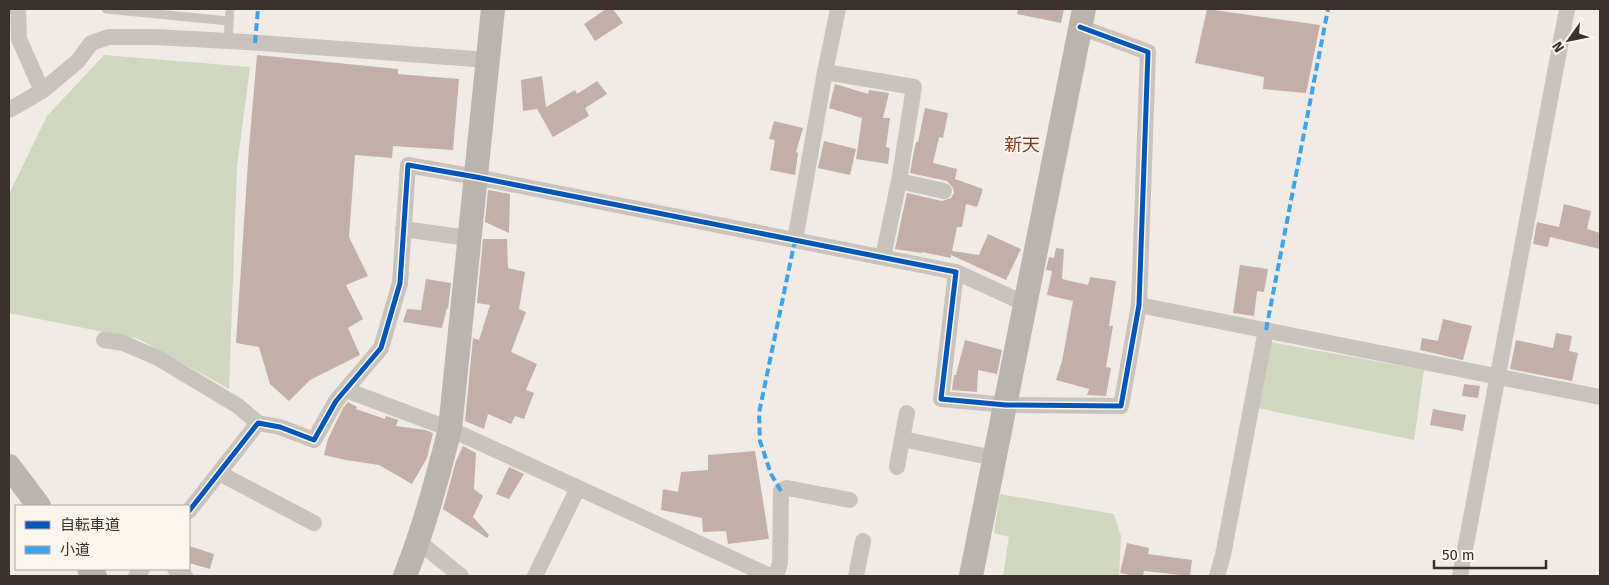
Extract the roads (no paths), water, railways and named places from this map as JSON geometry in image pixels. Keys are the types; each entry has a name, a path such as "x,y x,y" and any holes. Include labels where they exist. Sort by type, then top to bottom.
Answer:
{"street":[{"path":"18,9 19,39 42,91"},
{"path":"405,576 419,542 450,429 468,238 493,9"},
{"path":"795,240 838,9"},
{"path":"1460,576 1568,9"},
{"path":"956,272 941,399 1006,405 1121,406 1139,305 1148,52 1082,18 1006,405 970,576"},
{"path":"9,110 42,91 78,60 90,43 109,37 156,37 228,41 488,60"},
{"path":"825,72 914,87 883,257"},
{"path":"104,340 124,343 158,358 238,406 258,423 280,427 314,440 336,401 381,348 400,283 408,165 956,272 1026,304"},
{"path":"898,181 944,191"},
{"path":"403,229 468,238"},
{"path":"1139,305 1600,397"},
{"path":"1217,576 1223,555 1266,330"},
{"path":"346,390 450,429 770,576"},
{"path":"896,467 907,413"},
{"path":"190,510 258,423"},
{"path":"902,439 994,458"},
{"path":"9,466 39,505"},
{"path":"219,473 314,523"},
{"path":"535,576 578,488"},
{"path":"776,576 780,562 781,491 787,488 850,500"},
{"path":"856,576 863,541"},
{"path":"419,542 461,576"}],"lane":[{"path":"106,9 229,20"},
{"path":"228,41 230,9"}],"district":[{"name":"新天","path":"1022,145"}]}
